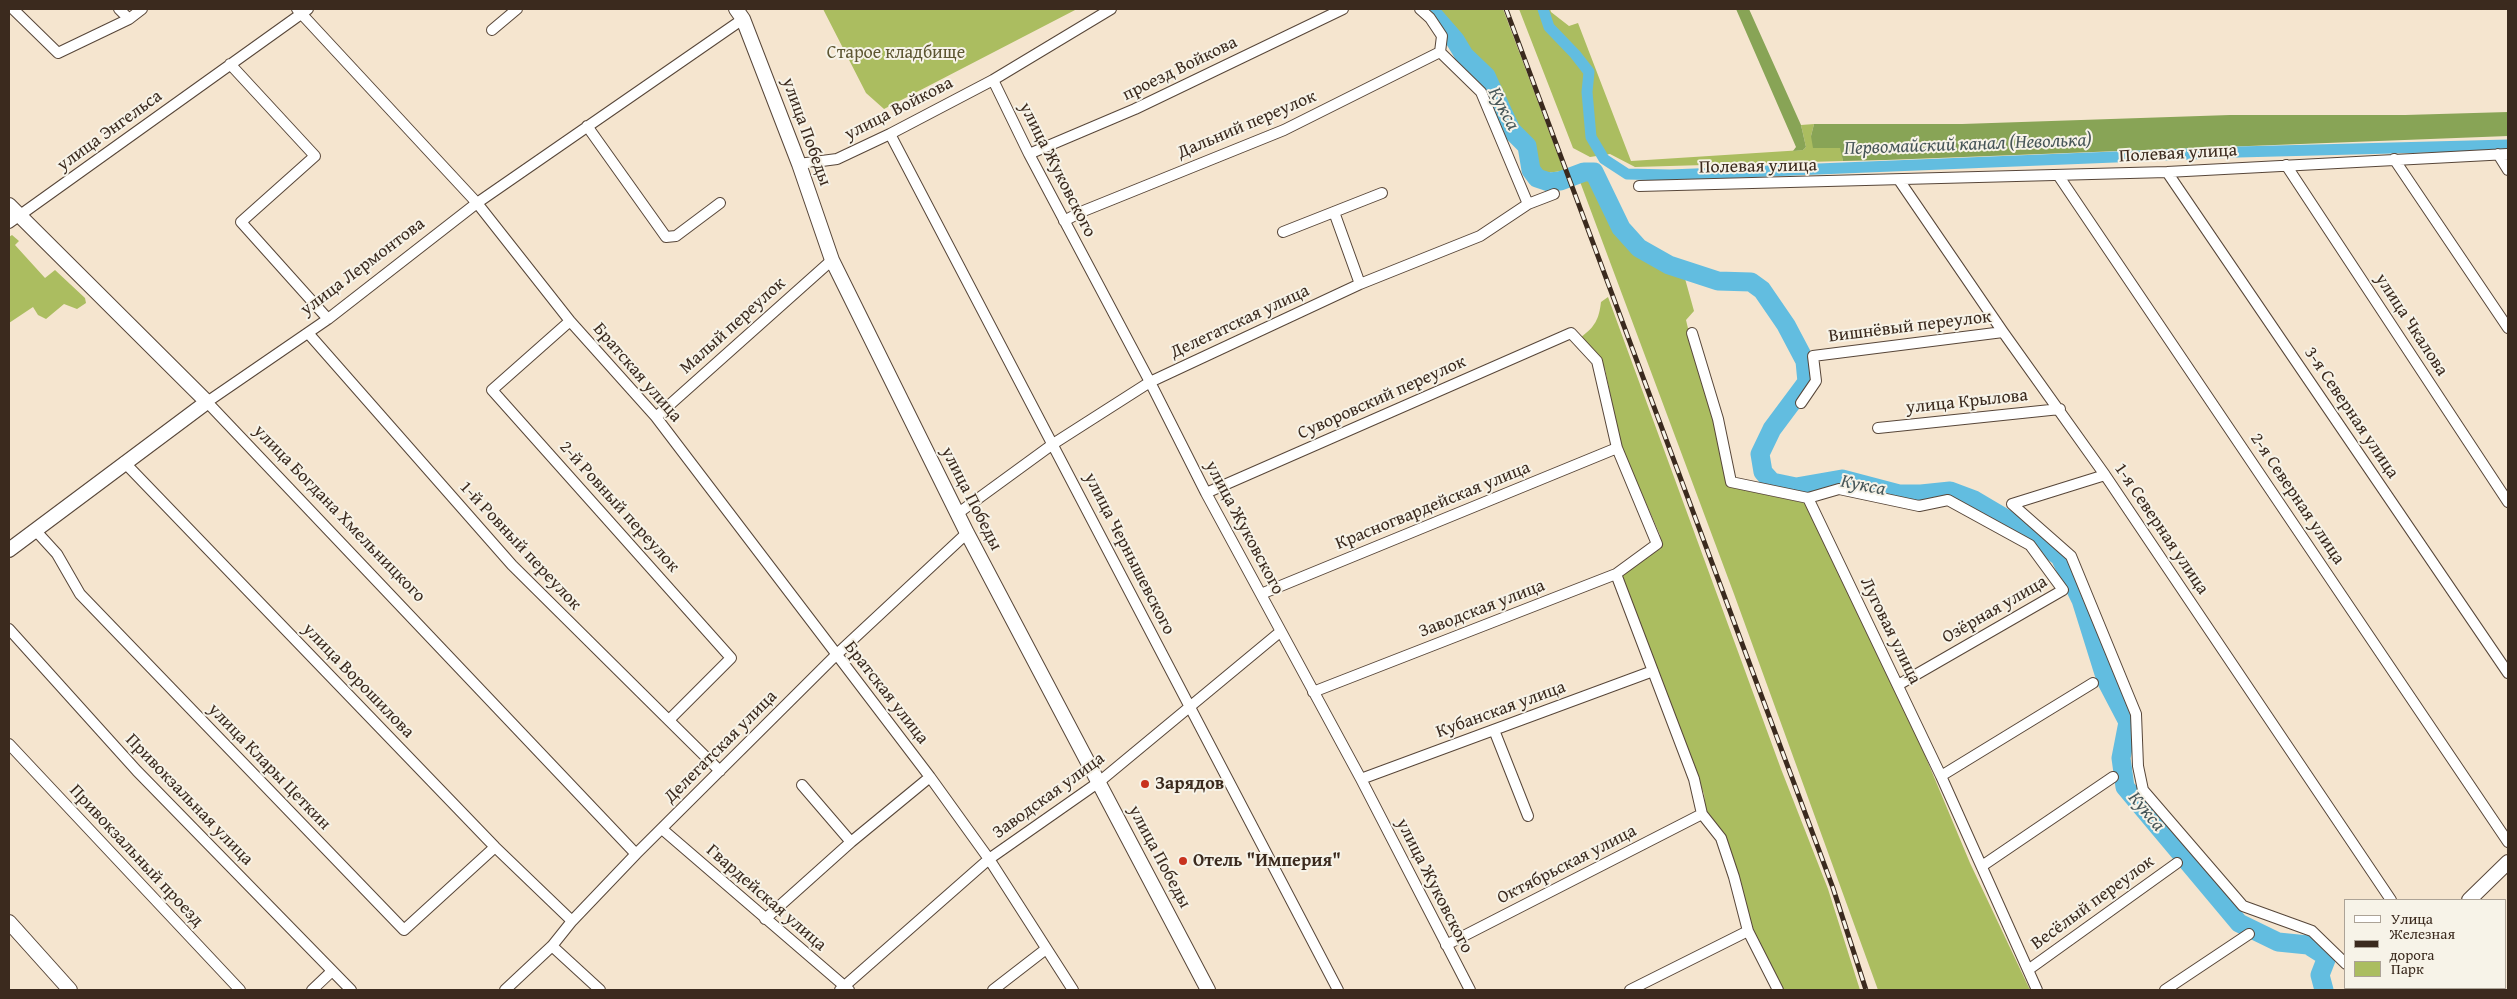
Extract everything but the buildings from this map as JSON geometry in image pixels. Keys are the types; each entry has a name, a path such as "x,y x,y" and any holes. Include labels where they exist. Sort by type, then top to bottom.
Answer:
{"street":[{"path":"13,9 58,53 128,19 142,9"},
{"path":"118,9 128,19"},
{"path":"492,30 516,9"},
{"name":"улица Войкова","path":"800,164 837,159 890,134 993,80 1112,9"},
{"name":"проезд Войкова","path":"1029,154 1135,109 1343,9"},
{"path":"1420,9 1430,18 1442,36 1440,52 1481,92 1528,204"},
{"name":"улица Энгельса","path":"14,219 302,10"},
{"name":"Братская улица","path":"302,10 477,203 570,322 656,417 930,777 989,859 1073,990"},
{"name":"улица Лермонтова","path":"9,550 124,462 328,319 477,203 587,126 740,14"},
{"name":"улица Победы","path":"740,14 800,164 832,260 957,514 1208,990"},
{"name":"Дальний переулок","path":"1064,221 1081,212 1284,130 1440,52"},
{"path":"230,64 315,156 240,222 328,319"},
{"name":"улица Жуковского","path":"993,80 1029,154 1150,382 1206,494 1361,779 1470,990"},
{"path":"587,126 666,237 676,236 720,204"},
{"name":"улица Чернышевского","path":"890,134 1338,990"},
{"path":"2503,154 2508,170"},
{"name":"Полевая улица","path":"1639,186 2167,172 2503,154"},
{"path":"2394,159 2508,328"},
{"name":"улица Чкалова","path":"2286,165 2508,502"},
{"name":"3-я Северная улица","path":"2167,172 2508,673"},
{"name":"2-я Северная улица","path":"2058,175 2508,842"},
{"name":"1-я Северная улица","path":"1899,180 2003,332 2060,409 2390,899"},
{"path":"1283,232 1382,193"},
{"name":"Делегатская улица","path":"957,514 1053,444 1150,382 1360,284 1480,236 1528,204 1554,194"},
{"name":"улица Богдана Хмельницкого","path":"9,204 14,219 207,402 636,854"},
{"path":"1334,212 1360,284"},
{"name":"Малый переулок","path":"656,417 832,260"},
{"name":"2-й Ровный переулок","path":"570,322 492,390 731,658 669,720"},
{"name":"Вишнёвый переулок","path":"1801,403 1816,381 1813,356 2003,332"},
{"name":"1-й Ровный переулок","path":"308,333 512,565 720,771"},
{"name":"Суворовский переулок","path":"1206,494 1571,333 1597,361 1617,448"},
{"path":"1692,333 1718,419 1732,482 1808,498"},
{"name":"улица Крылова","path":"1878,428 2060,409"},
{"name":"Заводская улица","path":"1313,692 1616,574 1658,544 1617,448"},
{"name":"Красногвардейская улица","path":"1261,594 1617,448"},
{"name":"улица Ворошилова","path":"124,462 495,847 572,921"},
{"path":"2105,475 2012,504 2071,556 2136,714 2138,766 2142,790 2243,906 2312,932 2344,962"},
{"name":"Озёрная улица","path":"1808,498 1840,489 1919,506 1948,500 2030,545 2063,590 1898,685"},
{"name":"Луговая улица","path":"1808,498 1941,776 2037,990"},
{"name":"улица Клары Цеткин","path":"36,531 57,554 80,594 404,930 495,847"},
{"name":"Делегатская улица","path":"505,990 552,946 572,921 636,854 836,655 967,533"},
{"path":"1616,574 1694,779 1702,814 1721,838 1734,877 1748,931 1778,990"},
{"name":"Привокзальная улица","path":"9,629 137,771 351,990"},
{"name":"Заводская улица","path":"844,989 989,859 1098,782 1280,632"},
{"name":"Кубанская улица","path":"1361,779 1653,671"},
{"path":"1941,776 2092,683"},
{"path":"1494,730 1528,816"},
{"name":"Привокзальный проезд","path":"9,744 240,990"},
{"path":"765,919 851,842 930,777"},
{"path":"1982,866 2113,777"},
{"path":"802,785 851,842"},
{"name":"Октябрьская улица","path":"1446,945 1702,814"},
{"name":"Гвардейская улица","path":"662,829 844,989"},
{"path":"2470,899 2508,862"},
{"name":"Весёлый переулок","path":"2028,970 2177,863"},
{"path":"9,922 70,990"},
{"path":"1630,990 1748,931"},
{"path":"2165,990 2249,934"},
{"path":"552,946 600,990"},
{"path":"993,990 1046,949"},
{"path":"312,990 332,971"}],"green space":[{"name":"Старое кладбище","path":"823,9 1077,9 884,109 866,93"},
{"path":"1437,9 1503,9 1564,171 1544,173 1535,170 1530,146 1513,125 1490,74 1466,52"},
{"path":"1519,9 1550,9 1551,12 1569,26 1578,23 1631,161 1803,150 1806,147 1801,125 1814,124 1811,136 1841,148 1843,161 1635,167 1610,154 1590,157 1573,148"},
{"path":"1736,9 1749,9 1801,125 1806,147 1803,150 1793,151 1796,147"},
{"path":"2508,112 2508,136 1886,160 1843,161 1840,148 1813,148 1811,136 1814,124 1962,124 2230,115 2405,115"},
{"path":"1586,177 1594,178 1626,243 1652,261 1684,275 1694,311 1686,320 1697,366 1716,421 1729,481 1734,488 1805,503 1924,753 1970,863 2030,990 1878,990 1734,594 1579,179"},
{"path":"12,235 19,241 15,245 45,278 55,270 85,298 86,303 77,309 64,304 46,319 38,315 33,307 9,323 9,237"},
{"path":"1608,297 1781,769 1828,889 1860,990 1783,990 1753,929 1706,813 1704,794 1620,576 1661,548 1660,535 1621,446 1605,369 1593,349 1581,337 1593,326 1599,313 1601,302"}],"waterway":[{"name":"Кукса","path":"1428,9 1455,40 1464,55 1486,76 1511,130 1527,146 1531,170 1537,178 1549,182 1560,181 1584,172 1594,172 1621,228 1639,248 1669,265 1718,281 1751,282 1762,290 1786,325 1805,361 1807,382 1772,429 1760,454 1763,472 1772,482 1796,487 1842,479 1899,494 1950,491 1974,500 2023,529 2060,557 2081,600 2106,680 2128,722 2121,758 2125,787 2239,923 2278,942 2308,945 2327,957 2320,975 2324,990"},
{"name":"Первомайский канал (Неволька)","path":"1543,9 1549,27 1589,72 1587,92 1591,137 1604,159 1627,174 1670,175 2238,152 2508,145"}],"railway":[{"path":"1506,9 1833,888 1866,990"}],"place":[{"name":"Зарядов","path":"1145,784"},
{"name":"Отель \"Империя\"","path":"1183,861"}]}
